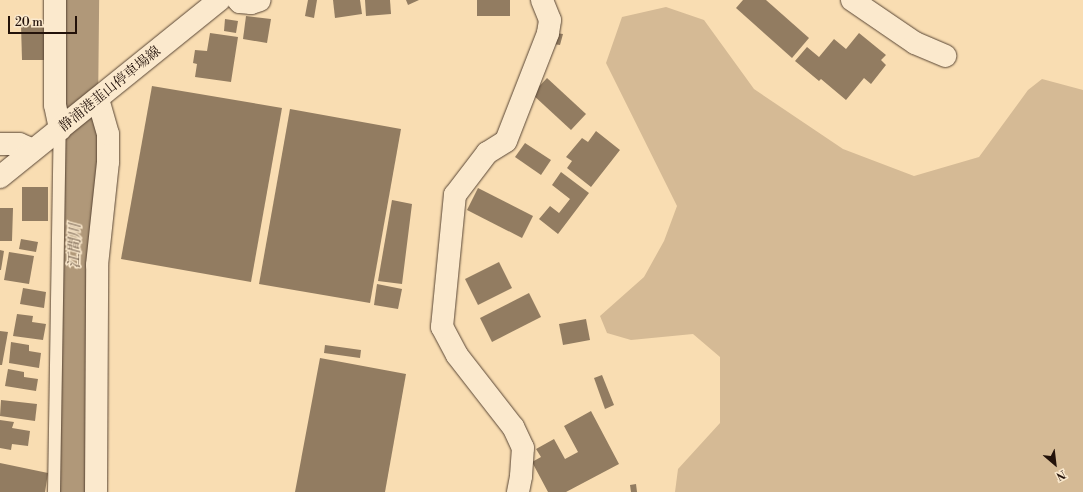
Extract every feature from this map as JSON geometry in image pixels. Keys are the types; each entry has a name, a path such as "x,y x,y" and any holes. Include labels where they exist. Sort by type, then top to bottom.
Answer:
{"street":[{"path":"56,0 55,105 60,129"},
{"name":"静浦港韮山停車場線","path":"0,177 219,0"},
{"path":"238,0 240,2 251,3 260,0"},
{"path":"518,492 523,448 514,427 457,355 442,327 455,195 487,153 506,141 548,33 550,20 542,0"},
{"path":"852,0 915,43 945,56"},
{"path":"92,104 108,134 108,162 97,265 96,492"},
{"path":"0,144 19,144 33,150"}],"lane":[{"path":"54,492 60,129"}],"shaded area":[{"path":"666,7 704,20 754,89 843,149 914,176 979,157 1028,90 1042,79 1083,90 1083,492 675,492 678,469 720,423 720,357 693,334 631,340 607,333 600,316 644,277 664,241 677,206 606,63 622,17"}],"building":[{"path":"308,0 317,0 314,18 305,16"},
{"path":"333,0 360,0 362,14 335,18"},
{"path":"365,0 390,0 391,14 366,16"},
{"path":"406,0 419,0 408,5"},
{"path":"477,0 510,0 510,16 477,16"},
{"path":"743,0 766,0 809,38 792,58 736,8"},
{"path":"246,16 271,19 267,43 243,39"},
{"path":"225,19 238,21 236,33 224,31"},
{"path":"48,24 49,60 22,60 21,25"},
{"path":"210,33 238,37 231,82 195,77 197,64 193,63 195,50 207,51"},
{"path":"556,33 563,34 560,45 553,44"},
{"path":"859,33 886,55 881,60 886,65 871,84 864,78 846,100 821,79 819,81 795,61 807,47 819,57 834,39 846,49"},
{"path":"547,78 586,114 571,130 532,94"},
{"path":"152,86 282,108 251,282 121,259"},
{"path":"290,109 401,129 370,303 259,284"},
{"path":"596,131 620,150 591,187 567,168 572,161 566,157 582,138 588,142"},
{"path":"525,143 551,160 541,175 515,157"},
{"path":"561,172 589,193 558,234 539,219 550,206 559,213 570,199 552,185"},
{"path":"22,187 48,187 48,221 22,221"},
{"path":"478,188 533,216 522,238 467,210"},
{"path":"392,200 412,204 402,284 378,281"},
{"path":"0,208 13,208 12,241 0,241"},
{"path":"21,239 38,242 36,252 19,249"},
{"path":"0,250 4,251 1,270 0,270"},
{"path":"9,252 34,256 29,284 4,280"},
{"path":"499,262 512,288 478,305 465,279"},
{"path":"377,284 402,289 398,309 374,305"},
{"path":"23,288 46,292 44,308 20,304"},
{"path":"529,293 541,317 492,342 480,318"},
{"path":"17,314 33,316 32,322 46,324 43,340 13,336"},
{"path":"586,319 590,340 563,345 559,324"},
{"path":"0,331 8,332 2,365 0,365"},
{"path":"11,342 29,345 29,351 41,353 39,368 9,363"},
{"path":"325,345 361,350 360,358 324,353"},
{"path":"320,358 406,374 385,492 295,492"},
{"path":"8,369 24,372 24,377 38,379 36,391 5,386"},
{"path":"602,375 614,405 605,409 594,378"},
{"path":"1,400 37,404 35,421 0,416"},
{"path":"591,411 619,464 566,492 548,492 532,462 541,457 536,449 554,439 565,459 578,452 564,426"},
{"path":"0,420 14,422 12,428 30,431 28,446 12,444 11,450 0,448"},
{"path":"0,463 48,473 45,492 0,492"},
{"path":"636,484 637,492 631,492 630,485"}],"waterway":[{"name":"江間川","path":"73,492 78,0"}]}
